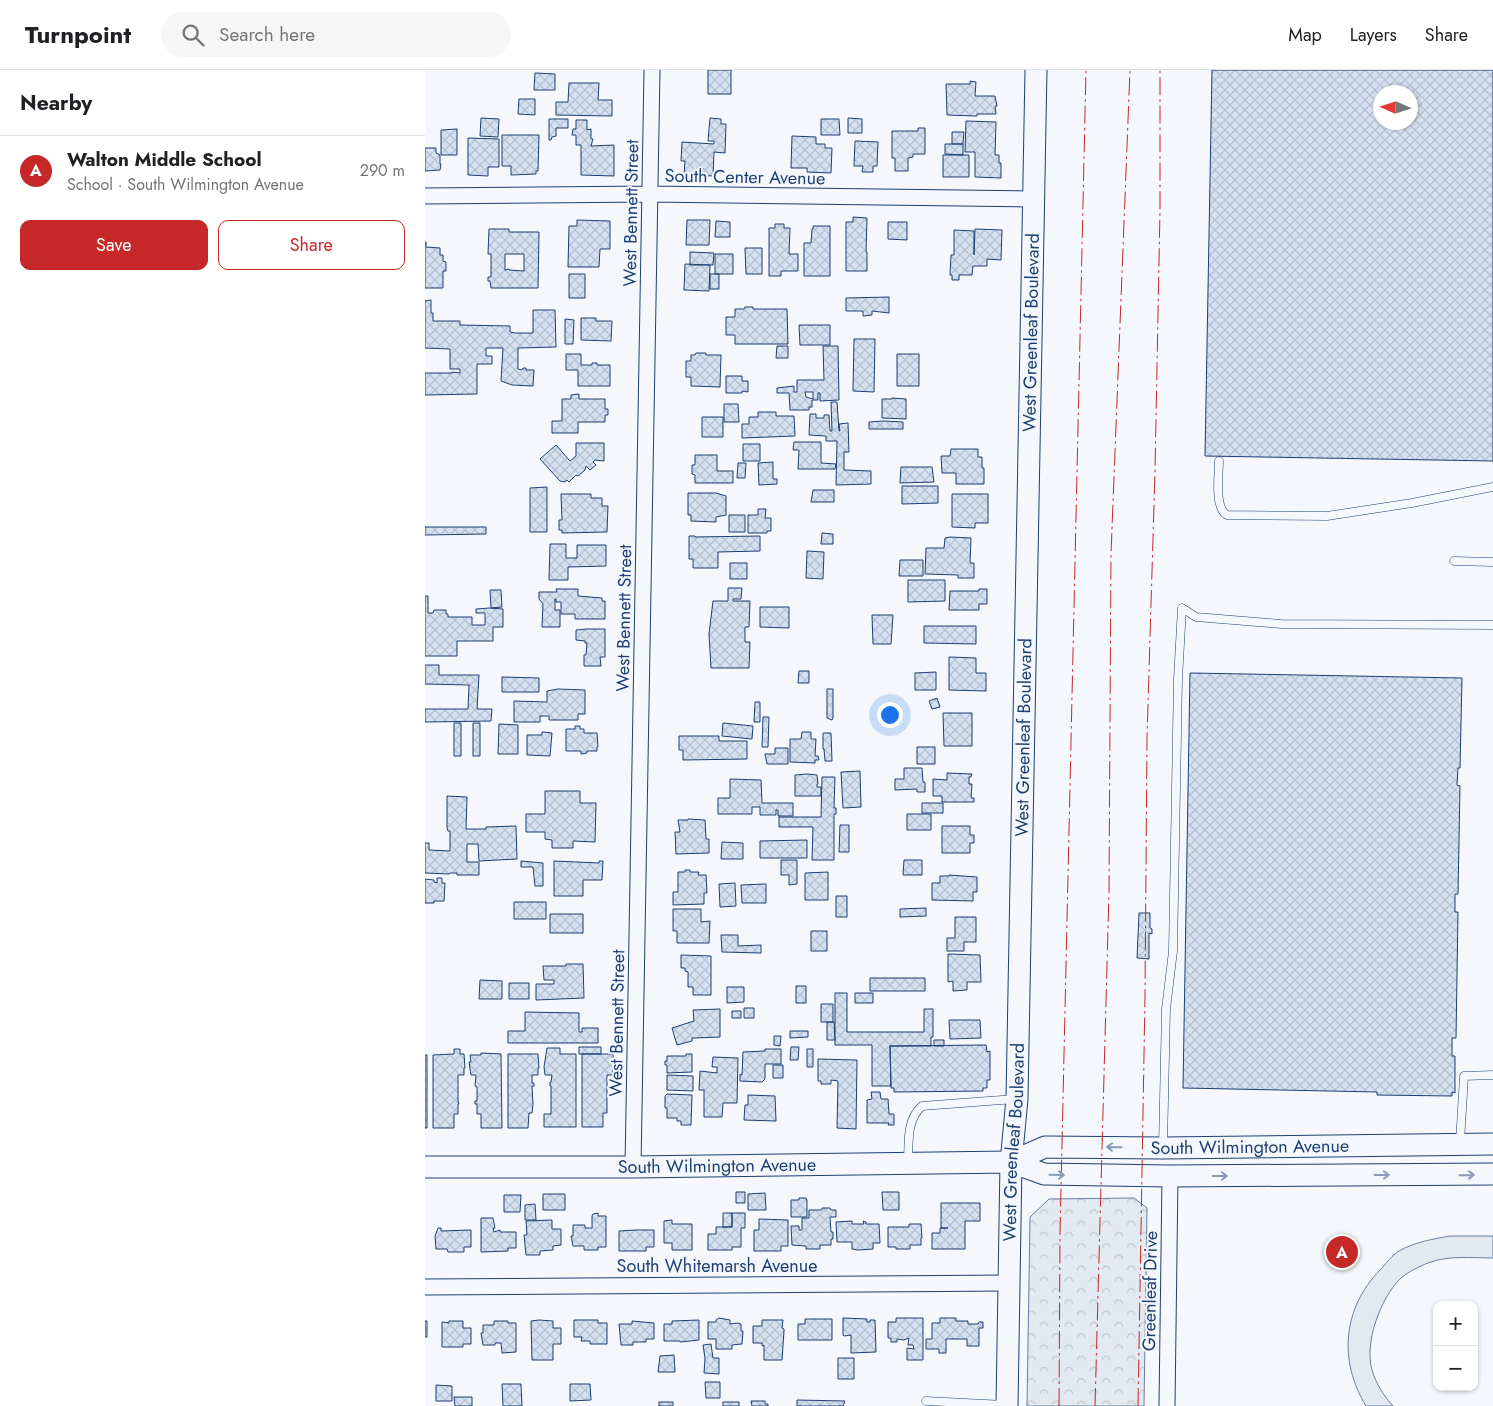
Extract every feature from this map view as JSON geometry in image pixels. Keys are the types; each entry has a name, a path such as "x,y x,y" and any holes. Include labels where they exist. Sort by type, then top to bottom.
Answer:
{"main road":[{"name":"West Greenleaf Boulevard","path":"1007,1406 1011,1162 1017,1099 1036,70"},
{"name":"South Wilmington Avenue","path":"1011,1162 1045,1147 1163,1148 1493,1144"},
{"name":"South Wilmington Avenue","path":"425,1167 633,1167 1011,1162 1044,1174 1170,1176 1493,1174"}],"street":[{"name":"West Bennett Street","path":"633,1167 652,70"},
{"name":"South Center Avenue","path":"425,196 650,194 1034,199"},
{"name":"Greenleaf Drive","path":"1167,1406 1170,1176"},
{"name":"South Whitemarsh Avenue","path":"425,1287 1008,1283"}],"lane":[{"path":"1219,461 1219,505 1222,512 1227,515 1327,516 1412,503 1493,487"},
{"path":"1454,561 1493,562"},
{"path":"1163,1148 1166,1009 1173,951 1178,680 1182,608 1196,617 1281,624 1493,625"},
{"path":"1459,1144 1464,1076 1493,1075"},
{"path":"908,1164 910,1127 914,1113 921,1106 1017,1099"},
{"path":"926,1401 1007,1406"}],"green space":[{"path":"1134,1198 1147,1208 1144,1406 1027,1406 1030,1217 1049,1199"},
{"path":"1450,1236 1493,1236 1493,1258 1436,1260 1411,1271 1394,1286 1381,1308 1370,1346 1372,1370 1383,1394 1393,1406 1366,1406 1357,1389 1348,1353 1352,1318 1358,1301 1368,1285 1396,1253 1418,1243"}],"building":[{"path":"708,70 731,70 731,94 708,94"},
{"path":"1212,70 1493,70 1493,461 1205,456"},
{"path":"535,73 555,74 555,90 534,90"},
{"path":"970,81 976,82 975,96 995,96 996,114 977,114 977,116 947,115 946,84 970,84"},
{"path":"569,83 599,83 598,100 612,100 612,116 556,115 556,102 568,102"},
{"path":"519,99 535,99 535,115 518,114"},
{"path":"481,118 499,119 498,137 480,136"},
{"path":"710,118 721,119 721,124 726,124 725,153 714,152 713,176 684,175 685,161 681,161 682,142 714,144 714,141 708,141"},
{"path":"848,118 862,119 862,133 848,133"},
{"path":"549,119 568,119 568,128 556,128 556,136 552,137 551,140 549,140"},
{"path":"821,119 839,119 840,135 821,135"},
{"path":"576,120 587,120 587,130 591,129 591,139 593,139 591,146 614,145 614,176 581,175 581,145 576,145 576,135 572,135 573,129 576,129"},
{"path":"966,121 996,122 995,155 999,155 1001,178 975,177 975,152 965,152"},
{"path":"918,128 925,128 925,154 913,154 913,157 908,158 908,171 895,171 895,158 892,158 892,131 918,131"},
{"path":"457,129 457,155 441,155 441,130"},
{"path":"952,132 964,132 963,144 952,144"},
{"path":"502,135 539,135 538,171 536,171 536,174 511,175 511,166 502,166"},
{"path":"792,136 816,137 816,144 825,144 825,148 832,148 831,173 807,172 807,168 791,168"},
{"path":"468,138 499,139 499,167 488,167 488,176 468,175"},
{"path":"855,141 878,142 877,166 873,166 873,172 862,172 863,166 854,166"},
{"path":"945,144 963,144 963,155 945,154"},
{"path":"425,148 436,148 436,153 440,155 440,170 425,171"},
{"path":"943,155 969,155 969,177 943,177"},
{"path":"853,217 867,218 867,271 846,271 846,222 853,222"},
{"path":"577,220 610,221 610,249 600,249 599,267 568,267 569,226 577,226"},
{"path":"687,220 710,220 709,245 686,245"},
{"path":"716,221 730,222 730,237 715,237"},
{"path":"888,222 907,222 907,240 888,239"},
{"path":"775,224 784,224 784,228 790,228 789,254 798,254 798,271 781,271 781,276 769,276 769,228 775,228"},
{"path":"813,226 830,226 830,276 804,276 804,243 811,243"},
{"path":"489,229 509,229 509,232 539,232 538,288 491,288 488,277 491,277 491,254 488,254","holes":["505,254 524,254 524,271 505,270"]},
{"path":"975,229 1002,230 1001,260 987,259 987,266 973,266 972,275 959,275 959,280 952,280 952,275 950,275 951,255 954,255 954,230 974,231 974,255"},
{"path":"425,242 426,247 440,248 440,255 443,255 443,261 446,262 446,271 443,271 443,288 425,288"},
{"path":"745,248 762,248 762,274 746,274"},
{"path":"690,252 714,253 713,265 690,265"},
{"path":"715,254 733,254 733,274 715,274"},
{"path":"685,264 710,265 709,291 684,290"},
{"path":"569,274 585,274 585,298 569,298"},
{"path":"710,274 719,274 719,289 710,289"},
{"path":"889,297 889,313 872,311 872,315 863,316 863,311 846,311 846,298"},
{"path":"431,300 433,321 460,321 460,325 510,326 510,332 515,333 533,333 533,310 555,310 556,347 518,348 518,369 534,370 533,386 512,385 501,381 503,348 486,348 486,356 492,356 492,364 477,364 477,394 425,395 425,373 460,373 460,369 450,369 450,349 425,348 425,301"},
{"path":"745,307 753,307 753,309 787,309 788,344 735,344 735,335 726,335 726,317 735,317 735,309 744,309"},
{"path":"581,318 596,318 596,321 612,321 611,341 581,340"},
{"path":"565,319 574,320 573,344 565,344"},
{"path":"799,325 830,325 830,345 800,345"},
{"path":"854,339 875,339 874,392 853,391"},
{"path":"777,346 788,346 788,358 776,358"},
{"path":"823,346 838,346 839,400 820,401 820,393 818,393 818,400 812,400 812,407 809,407 809,410 790,410 789,393 777,393 777,388 794,386 794,392 797,392 797,380 824,380","holes":["805,392 813,392 813,399 806,397"]},
{"path":"696,353 721,355 720,387 691,386 691,377 686,377 686,361 691,361 691,355"},
{"path":"566,354 581,354 581,365 597,363 597,365 610,365 610,386 578,386 578,370 566,370"},
{"path":"897,354 919,354 919,386 897,386"},
{"path":"726,376 742,376 742,381 748,381 748,392 726,393"},
{"path":"579,394 579,399 605,399 605,409 608,409 608,415 605,415 605,422 578,422 578,433 552,433 552,421 562,421 562,399 571,399 571,395"},
{"path":"882,399 906,399 906,419 882,418"},
{"path":"831,402 837,402 839,431 839,424 848,423 849,452 844,452 844,470 871,471 871,484 836,485 837,441 826,441 826,436 809,435 810,414 816,414 816,418 824,418 824,415 829,415 830,431 832,431"},
{"path":"724,404 738,404 739,422 724,422"},
{"path":"758,412 776,412 776,416 794,416 795,436 742,438 742,424 749,424 749,417 758,417"},
{"path":"702,417 723,417 723,437 702,437"},
{"path":"869,422 903,422 903,429 869,429"},
{"path":"794,442 821,442 821,463 836,464 835,469 798,469 799,450 793,450"},
{"path":"576,443 604,443 604,461 595,460 593,462 596,465 590,470 586,466 585,470 569,482 567,480 565,482 560,481 540,459 556,445 570,461 576,456"},
{"path":"743,444 760,444 760,461 743,461"},
{"path":"951,449 978,449 978,457 982,457 982,468 984,468 984,484 956,484 956,473 942,473 941,456 950,456"},
{"path":"695,455 717,455 717,471 733,471 733,483 695,483 692,465 695,465"},
{"path":"773,462 773,479 777,479 777,484 759,485 758,463"},
{"path":"738,463 746,463 745,478 737,478"},
{"path":"901,467 932,467 934,482 900,483"},
{"path":"902,486 938,486 938,503 902,504"},
{"path":"547,487 547,532 530,532 530,488"},
{"path":"813,490 834,490 834,502 811,502"},
{"path":"688,493 716,493 726,496 726,515 716,517 716,522 691,521 691,515 688,515"},
{"path":"561,494 591,494 591,498 602,498 602,506 608,506 607,532 562,533 562,530 559,530 559,520 562,520"},
{"path":"952,494 988,494 988,523 975,523 975,528 952,527"},
{"path":"758,509 766,509 765,518 771,518 771,531 767,531 767,533 748,533 748,515 758,515"},
{"path":"729,515 745,515 745,532 729,532"},
{"path":"425,527 486,527 486,534 425,535"},
{"path":"822,533 833,534 833,544 821,544"},
{"path":"689,536 760,536 760,551 718,552 718,568 693,568 693,559 689,559"},
{"path":"945,538 971,538 970,563 974,563 974,578 958,578 958,575 925,574 926,548 944,548"},
{"path":"550,544 566,544 566,558 577,558 577,545 606,545 606,566 568,567 568,580 549,580"},
{"path":"807,551 824,552 823,579 806,578"},
{"path":"900,560 923,560 923,576 899,576"},
{"path":"730,563 747,563 747,579 730,579"},
{"path":"908,580 945,580 945,601 908,602"},
{"path":"728,588 742,588 741,599 733,599 733,601 750,601 749,627 745,627 745,642 750,642 749,668 711,668 709,634 713,601 728,601"},
{"path":"556,589 578,589 578,596 602,598 602,601 605,601 605,619 575,619 575,614 561,614 561,602 556,602 555,599 555,610 560,610 560,627 542,627 543,604 539,599 539,592 557,592"},
{"path":"979,589 987,589 987,604 979,604 979,610 949,610 950,591 979,591"},
{"path":"490,590 501,590 502,607 491,608"},
{"path":"425,596 428,596 428,613 433,613 434,610 446,610 448,617 472,617 472,625 485,625 485,613 476,613 476,609 503,609 503,627 493,627 493,641 457,641 457,656 425,656"},
{"path":"760,607 789,607 789,628 760,627"},
{"path":"872,615 893,615 891,644 873,644"},
{"path":"924,626 976,626 976,644 924,643"},
{"path":"605,629 605,657 600,657 601,666 584,666 587,643 576,640 576,630"},
{"path":"949,657 976,658 976,673 986,673 986,691 949,690"},
{"path":"425,665 439,665 439,675 479,675 477,709 492,709 491,721 425,722 425,709 468,709 469,685 425,684"},
{"path":"799,671 809,671 809,683 798,683"},
{"path":"936,672 936,690 915,690 915,673"},
{"path":"1190,673 1462,678 1460,768 1458,768 1457,785 1460,786 1458,894 1455,894 1455,912 1458,912 1456,1038 1452,1038 1452,1056 1455,1056 1455,1093 1452,1092 1452,1096 1377,1095 1377,1092 1183,1088"},
{"path":"502,677 539,678 539,692 502,692"},
{"path":"558,689 585,690 585,714 578,714 578,720 549,720 549,716 540,716 540,722 514,722 514,701 547,702 547,691"},
{"path":"827,689 833,689 832,720 827,718"},
{"path":"937,698 940,707 932,709 929,701"},
{"path":"755,702 760,702 760,722 754,722"},
{"path":"943,713 972,713 972,746 944,746"},
{"path":"763,717 769,717 768,747 762,747"},
{"path":"454,723 461,723 461,756 454,756"},
{"path":"473,723 480,723 480,756 473,756"},
{"path":"723,723 753,726 752,739 722,736"},
{"path":"499,724 518,725 518,754 498,754"},
{"path":"575,726 580,726 580,729 584,729 584,733 597,733 597,751 587,751 587,753 581,754 581,751 566,751 566,729 575,729"},
{"path":"542,732 552,733 550,756 527,755 527,735 542,735"},
{"path":"802,732 811,732 811,739 816,739 815,756 818,756 819,760 815,760 815,763 790,762 790,739 801,739"},
{"path":"823,733 831,733 832,761 825,761"},
{"path":"679,736 719,736 719,741 747,741 747,759 683,760 683,750 679,750"},
{"path":"917,747 935,747 935,764 917,764"},
{"path":"775,748 788,748 788,764 767,764 765,754 775,754"},
{"path":"904,768 922,768 925,792 917,792 917,789 895,790 895,779 904,779"},
{"path":"860,771 861,807 843,808 841,772"},
{"path":"947,773 972,774 969,777 969,784 972,784 971,798 974,798 974,802 942,802 942,796 933,796 933,779 947,780"},
{"path":"795,775 817,775 817,787 821,787 821,796 795,796"},
{"path":"822,777 835,777 834,860 812,860 813,827 779,827 779,817 821,817"},
{"path":"730,779 761,780 762,803 793,803 793,816 778,816 778,810 776,810 776,815 760,815 760,807 752,807 752,814 718,814 718,798 730,798"},
{"path":"545,791 580,791 580,803 596,803 595,842 573,841 573,848 552,848 552,840 545,839 545,832 526,832 526,814 545,814"},
{"path":"447,796 467,797 466,829 516,826 517,859 479,861 478,844 467,844 467,862 479,862 479,875 425,873 425,843 429,843 429,850 450,851 450,831 447,828"},
{"path":"922,803 943,803 943,813 922,813"},
{"path":"907,814 931,814 931,830 907,830"},
{"path":"678,820 705,820 706,839 709,839 709,853 676,854 675,832 680,832"},
{"path":"840,825 849,825 849,852 839,852"},
{"path":"942,826 970,826 970,835 974,835 974,843 970,843 970,853 942,853"},
{"path":"807,840 807,858 760,858 760,841"},
{"path":"722,842 743,843 743,859 721,859"},
{"path":"781,860 797,860 797,884 789,885 789,875 781,875"},
{"path":"904,860 922,860 922,875 903,875"},
{"path":"521,861 543,863 543,886 535,886 533,867 521,867"},
{"path":"554,861 599,863 599,861 603,861 602,880 583,880 583,896 554,896"},
{"path":"685,870 699,872 698,875 706,875 707,893 704,893 704,904 673,905 673,892 678,892 678,872 685,872"},
{"path":"828,872 828,900 805,900 805,873"},
{"path":"940,876 977,877 977,892 973,892 973,901 932,900 932,883 940,883"},
{"path":"437,878 442,878 442,883 445,883 444,901 425,903 425,879 434,880 437,883"},
{"path":"735,883 736,906 720,907 719,884"},
{"path":"766,884 766,903 742,903 741,885"},
{"path":"836,896 847,896 847,917 836,917"},
{"path":"514,902 546,902 546,919 514,919"},
{"path":"926,908 926,916 900,917 900,909"},
{"path":"673,909 701,909 701,922 710,921 709,943 677,943 677,931 673,931"},
{"path":"1139,913 1150,913 1152,934 1149,933 1149,959 1137,958"},
{"path":"550,914 583,914 583,933 550,933"},
{"path":"955,917 976,917 976,942 964,942 964,951 947,951 947,938 955,938"},
{"path":"811,931 827,931 827,951 811,951"},
{"path":"721,935 738,935 738,946 761,945 761,953 722,952"},
{"path":"948,954 980,955 981,982 967,982 967,990 953,991 953,981 948,982"},
{"path":"681,955 711,956 711,995 693,995 693,987 688,987 688,972 685,971 685,968 681,968"},
{"path":"566,964 583,964 584,998 536,1000 536,984 554,984 554,980 544,980 543,966 566,966"},
{"path":"870,978 925,978 925,991 870,991"},
{"path":"480,980 502,981 502,999 479,999"},
{"path":"509,983 529,983 529,999 509,999"},
{"path":"796,986 806,986 806,1003 796,1003"},
{"path":"727,987 744,987 744,1002 727,1003"},
{"path":"835,993 847,993 847,1032 924,1032 924,1009 933,1009 933,1037 931,1037 931,1046 890,1046 891,1086 872,1086 872,1045 835,1045"},
{"path":"855,993 873,993 873,1003 855,1003"},
{"path":"821,1004 833,1004 833,1022 821,1022"},
{"path":"744,1008 754,1008 754,1018 744,1018"},
{"path":"720,1009 720,1037 692,1038 692,1041 677,1045 672,1028 694,1021 693,1010"},
{"path":"732,1011 741,1011 741,1018 732,1018"},
{"path":"525,1012 579,1013 579,1032 582,1032 582,1028 598,1028 598,1043 508,1043 508,1031 525,1031"},
{"path":"949,1020 980,1020 981,1038 950,1039"},
{"path":"827,1022 834,1022 835,1040 827,1040"},
{"path":"790,1031 808,1031 808,1037 790,1038"},
{"path":"774,1036 781,1036 780,1046 774,1045"},
{"path":"934,1040 944,1040 944,1046 934,1046"},
{"path":"986,1045 987,1052 990,1051 990,1080 987,1080 987,1088 983,1088 983,1091 894,1092 894,1088 891,1088 890,1046"},
{"path":"579,1047 601,1047 601,1054 579,1054"},
{"path":"791,1047 799,1047 798,1060 790,1060"},
{"path":"547,1048 560,1048 560,1054 576,1054 576,1127 544,1127 544,1114 551,1114 550,1082 552,1075 545,1075 544,1067"},
{"path":"454,1049 460,1049 460,1054 464,1054 465,1068 464,1075 458,1075 458,1114 454,1114 454,1128 433,1128 433,1055 454,1054"},
{"path":"765,1049 781,1049 781,1064 765,1064 765,1079 762,1082 740,1081 743,1052 765,1051"},
{"path":"807,1049 813,1049 813,1067 807,1067"},
{"path":"481,1053 501,1054 502,1128 481,1128 481,1114 477,1114 477,1104 475,1104 475,1101 477,1101 476,1075 471,1075 469,1062 471,1062 470,1055 481,1055"},
{"path":"508,1054 538,1054 538,1075 532,1075 532,1083 534,1083 534,1086 532,1086 533,1104 532,1113 529,1113 528,1128 508,1128"},
{"path":"582,1054 613,1054 613,1075 607,1075 607,1113 603,1113 603,1127 582,1127"},
{"path":"686,1054 692,1054 692,1072 667,1073 665,1061 667,1061 667,1056 686,1056"},
{"path":"425,1055 427,1055 427,1128 425,1128"},
{"path":"713,1057 738,1058 737,1103 723,1103 722,1117 704,1117 704,1090 699,1090 700,1071 717,1073 717,1067 712,1067"},
{"path":"818,1059 857,1060 856,1129 837,1128 838,1081 831,1080 831,1084 821,1084 821,1081 818,1081"},
{"path":"773,1065 783,1065 783,1078 773,1078"},
{"path":"667,1075 693,1076 693,1091 667,1090"},
{"path":"871,1092 880,1092 881,1099 888,1099 889,1114 894,1114 894,1125 888,1125 889,1123 867,1123 867,1100 872,1099"},
{"path":"667,1094 692,1095 691,1125 681,1125 681,1121 677,1121 677,1118 667,1118 665,1096"},
{"path":"748,1095 775,1096 776,1121 744,1120 745,1105 748,1105"},
{"path":"736,1192 745,1192 745,1203 736,1203"},
{"path":"882,1192 899,1192 899,1210 883,1210"},
{"path":"765,1193 766,1210 748,1210 748,1194"},
{"path":"543,1194 565,1194 565,1210 543,1210"},
{"path":"504,1195 521,1195 520,1212 504,1212"},
{"path":"799,1198 806,1198 807,1200 807,1217 791,1217 791,1200 799,1200"},
{"path":"941,1203 980,1203 980,1221 965,1221 965,1249 932,1249 932,1233 940,1233 941,1228"},
{"path":"535,1204 536,1220 525,1220 525,1205"},
{"path":"822,1208 836,1210 836,1217 830,1217 831,1232 833,1232 831,1245 820,1245 820,1249 806,1249 806,1246 792,1245 791,1226 799,1226 799,1230 802,1230 802,1218 809,1218 809,1210 822,1210"},
{"path":"598,1213 598,1216 606,1216 606,1247 598,1247 598,1250 584,1250 584,1246 573,1246 571,1236 573,1236 573,1225 585,1225 585,1228 592,1228 592,1216"},
{"path":"723,1213 732,1213 732,1227 723,1227"},
{"path":"732,1213 745,1213 745,1228 741,1228 741,1247 732,1247 732,1250 708,1250 708,1234 716,1234 716,1227 732,1227"},
{"path":"481,1218 493,1218 494,1232 500,1230 500,1232 516,1232 516,1248 508,1248 508,1251 481,1252"},
{"path":"759,1219 788,1220 788,1246 781,1246 781,1251 754,1251 754,1230 759,1230"},
{"path":"552,1220 552,1229 561,1229 561,1245 553,1246 553,1250 540,1251 540,1255 526,1255 524,1235 527,1235 526,1221"},
{"path":"672,1220 672,1224 692,1224 692,1250 672,1250 672,1243 664,1243 664,1221"},
{"path":"852,1221 852,1224 864,1224 863,1221 866,1224 879,1224 880,1243 873,1243 873,1249 858,1250 852,1249 852,1242 837,1242 836,1222"},
{"path":"909,1224 921,1224 921,1245 910,1245 910,1249 888,1247 888,1227 909,1227"},
{"path":"438,1228 441,1228 441,1231 471,1230 471,1247 464,1247 464,1252 448,1252 447,1249 436,1249 435,1236"},
{"path":"654,1230 654,1247 646,1247 646,1251 619,1251 619,1231"},
{"path":"719,1318 730,1320 730,1324 741,1324 741,1331 743,1331 742,1344 732,1345 732,1349 716,1349 716,1339 708,1339 708,1322 716,1322"},
{"path":"843,1318 867,1319 867,1322 875,1320 876,1352 851,1353 851,1335 843,1335"},
{"path":"896,1318 923,1318 923,1360 907,1360 907,1348 914,1349 913,1345 908,1345 909,1338 904,1340 897,1339 897,1342 891,1342 891,1338 888,1338 888,1322 896,1322"},
{"path":"940,1318 956,1318 956,1321 968,1321 968,1324 983,1322 983,1328 979,1328 979,1346 967,1346 967,1339 946,1339 946,1353 939,1353 939,1349 926,1349 926,1339 932,1339 932,1323 940,1323"},
{"path":"805,1319 832,1319 832,1340 798,1340 798,1324 805,1324"},
{"path":"574,1320 598,1320 598,1323 607,1323 607,1344 590,1344 590,1341 581,1341 582,1337 574,1337"},
{"path":"699,1320 699,1340 664,1341 664,1324 672,1324 672,1321"},
{"path":"762,1320 783,1320 782,1360 764,1360 764,1345 762,1346 762,1343 753,1343 753,1326 762,1326"},
{"path":"425,1321 427,1321 427,1337 425,1337"},
{"path":"449,1321 463,1321 463,1328 471,1328 471,1344 463,1344 463,1347 442,1347 442,1322 449,1323"},
{"path":"494,1321 516,1323 516,1352 502,1353 501,1343 483,1345 481,1333 483,1333 483,1325 494,1325"},
{"path":"531,1321 553,1321 553,1328 561,1328 561,1344 553,1344 553,1360 532,1360"},
{"path":"632,1321 654,1323 654,1339 646,1339 646,1342 633,1342 633,1345 621,1345 619,1324 632,1324"},
{"path":"711,1344 713,1358 719,1358 719,1374 704,1373 705,1358 703,1345"},
{"path":"674,1355 675,1372 658,1372 660,1356"},
{"path":"838,1358 854,1358 854,1379 838,1379"},
{"path":"705,1382 720,1382 720,1398 706,1398"},
{"path":"502,1384 521,1384 522,1406 503,1406"},
{"path":"570,1384 590,1384 591,1400 570,1401"},
{"path":"436,1385 452,1386 452,1401 436,1401"},
{"path":"454,1397 472,1397 472,1406 455,1406"},
{"path":"797,1400 845,1401 843,1406 797,1406"},
{"path":"751,1401 765,1401 765,1404 768,1404 768,1406 752,1406"},
{"path":"659,1402 673,1402 673,1406 659,1406"},
{"path":"723,1402 739,1402 739,1406 723,1406"}],"power":[{"path":"1059,1406 1060,1234 1086,70"},
{"path":"1095,1406 1109,892 1111,554 1130,70"},
{"path":"1138,1406 1147,738 1160,210 1160,70"}],"place":[{"name":"Walton Middle School","path":"1342,1252"}]}
